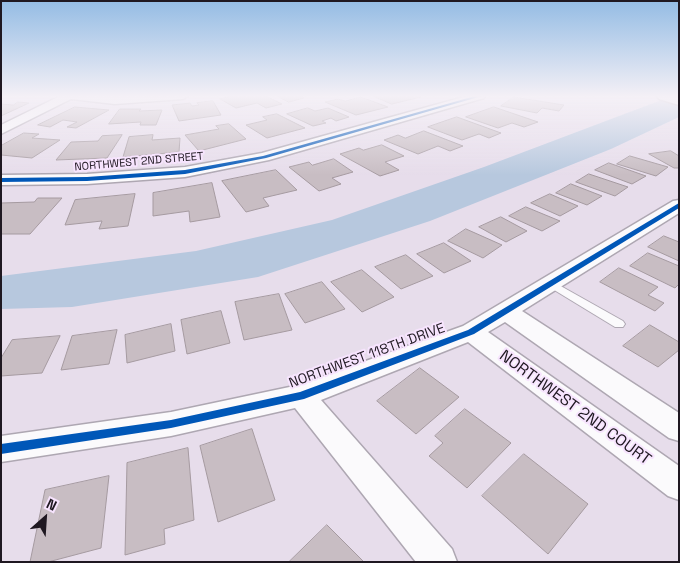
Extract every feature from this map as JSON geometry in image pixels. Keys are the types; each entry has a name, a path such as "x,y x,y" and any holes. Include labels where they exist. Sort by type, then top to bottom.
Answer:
{"street":[{"path":"1,130 17,122"},
{"name":"NORTHWEST 2ND STREET","path":"1,180 87,179 185,172 264,157 387,122"},
{"name":"NORTHWEST 118TH DRIVE","path":"1,449 171,424 301,396 471,332 679,205"},
{"path":"505,311 679,428"},
{"name":"NORTHWEST 2ND COURT","path":"471,332 679,484"},
{"path":"301,396 439,562"}],"lane":[{"path":"550,283 619,324"}],"water":[{"path":"602,122 668,122 611,149 430,221 258,277 72,307 1,309 1,276 196,251 332,220 484,167"}],"building":[{"path":"44,122 59,122 50,127 38,125"},
{"path":"76,122 86,122 76,128 67,127"},
{"path":"110,122 137,122 109,124"},
{"path":"141,122 157,122 156,125 140,125"},
{"path":"257,122 294,122 305,128 267,138 246,125"},
{"path":"305,122 326,123 313,126"},
{"path":"442,122 472,122 501,133 489,138 479,134 462,140 428,127"},
{"path":"481,122 537,122 524,127 512,123 498,128"},
{"path":"229,124 246,139 199,151 185,135 219,129 216,126"},
{"path":"424,131 463,146 450,151 438,146 418,154 384,140 398,135 405,138"},
{"path":"24,133 39,134 32,138 60,140 32,158 1,155 1,146"},
{"path":"122,135 107,158 56,160 71,142 98,141 102,136"},
{"path":"153,135 152,140 180,138 179,152 123,157 129,137"},
{"path":"382,145 404,156 385,162 399,170 380,176 340,154 359,148 363,150"},
{"path":"671,151 679,156 679,168 674,168 649,154"},
{"path":"630,156 668,167 656,176 617,164"},
{"path":"334,159 353,172 332,178 341,184 319,191 289,167 309,162 312,165"},
{"path":"609,163 646,176 632,184 595,170"},
{"path":"276,170 297,190 263,198 269,206 246,212 222,181"},
{"path":"589,174 628,187 615,196 576,182"},
{"path":"212,183 220,217 190,222 189,211 153,216 153,193"},
{"path":"571,184 602,196 587,205 556,193"},
{"path":"135,194 128,226 99,229 102,221 65,225 75,200"},
{"path":"550,194 578,206 560,216 531,203"},
{"path":"38,198 62,198 30,234 1,234 1,203 34,202"},
{"path":"526,207 560,221 542,231 509,216"},
{"path":"501,217 527,231 506,242 479,227"},
{"path":"466,229 502,245 483,258 448,241"},
{"path":"664,236 679,242 679,261 648,247"},
{"path":"444,243 471,261 444,273 417,254"},
{"path":"648,253 679,266 679,284 675,288 630,266"},
{"path":"406,255 433,276 401,289 375,267"},
{"path":"619,268 658,287 648,295 664,303 655,311 600,282"},
{"path":"362,270 394,297 362,312 331,282"},
{"path":"322,282 345,309 305,323 285,294"},
{"path":"279,294 292,330 244,340 235,302"},
{"path":"221,311 230,343 187,354 181,320"},
{"path":"171,324 175,351 127,363 125,335"},
{"path":"650,325 679,342 679,350 658,367 623,346"},
{"path":"117,330 109,364 61,370 72,336"},
{"path":"60,336 42,373 1,376 1,358 12,340"},
{"path":"420,368 459,397 416,434 377,401"},
{"path":"465,409 511,443 467,488 429,456 443,443 435,436"},
{"path":"252,429 275,500 218,522 200,446"},
{"path":"188,448 194,520 164,529 165,544 125,555 127,463"},
{"path":"524,454 588,504 548,554 482,496"},
{"path":"109,476 101,548 48,562 30,562 45,490"},
{"path":"327,525 364,562 289,562"}],"cycle path":[{"path":"1,180 87,179 185,172 264,157 387,122"},
{"path":"1,449 171,424 301,396 471,332 679,205"}]}
